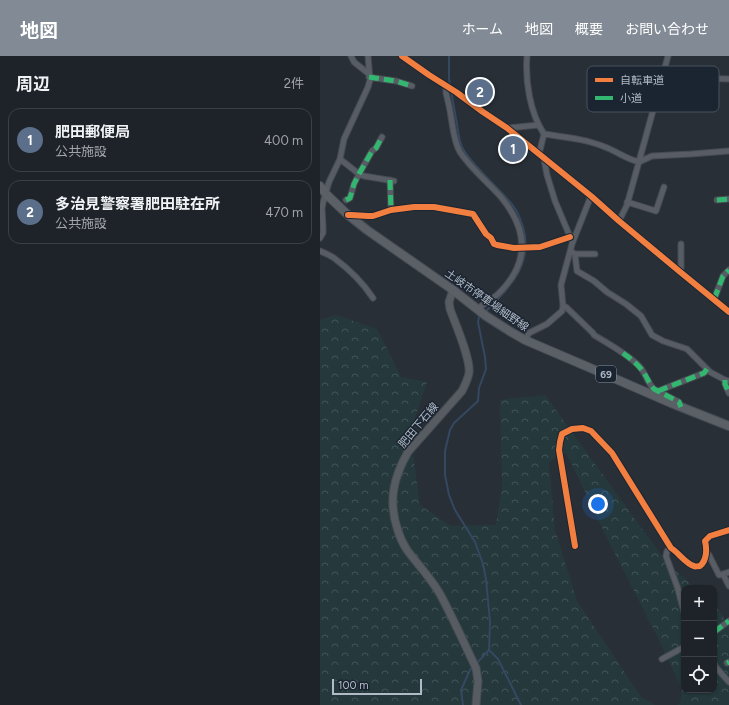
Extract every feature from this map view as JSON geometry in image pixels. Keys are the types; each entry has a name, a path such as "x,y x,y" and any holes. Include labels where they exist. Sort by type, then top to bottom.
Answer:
{"main road":[{"name":"土岐市停車場細野線","path":"320,186 326,194 348,215 367,230 453,290 486,316 525,340 729,426"},
{"name":"肥田下石線","path":"453,290 449,302 450,309 468,361 469,371 467,381 462,391 408,452 398,474 394,490 393,505 394,519 406,549 440,593 476,668 478,681 476,705"}],"street":[{"path":"351,56 354,62 369,76 396,81 412,86"},
{"path":"320,238 323,227 322,208 329,182 340,158 344,139 368,87 368,56"},
{"path":"402,56 507,128 591,196 729,312"},
{"path":"527,56 529,95 538,125 544,134 539,154"},
{"path":"666,66 668,56"},
{"path":"719,79 729,79"},
{"path":"446,86 446,93 457,146 464,158 501,197 513,213 522,234 525,248 517,267 504,288 478,310"},
{"path":"619,221 627,202 653,112"},
{"path":"507,128 538,125"},
{"path":"544,134 594,143 639,162 652,156 729,151"},
{"path":"346,200 350,198 359,174 382,137"},
{"path":"340,158 359,174 392,181 391,210"},
{"path":"544,158 555,201 570,237 572,253 578,271 641,316 652,335 663,341 687,349 715,376 727,380 725,384 729,393"},
{"path":"627,202 656,211 664,187"},
{"path":"572,244 591,196"},
{"path":"717,200 729,199"},
{"path":"348,215 373,216 391,210 414,207 434,207 473,214 494,244 514,248 540,247 570,237"},
{"path":"679,271 681,268 681,244"},
{"path":"320,251 333,258 343,266 366,288 373,298"},
{"path":"572,253 594,254"},
{"path":"525,340 529,333 547,324 562,311 561,285 572,253"},
{"path":"713,298 715,297 722,276 729,270"},
{"path":"563,306 566,307 594,335 615,347 639,366 645,373 654,390 679,402 681,407"},
{"path":"658,391 704,373 707,369"},
{"path":"575,546 559,450 562,434 572,429 583,428 591,431 612,453 671,548 687,562 694,566 700,566 704,563 706,552 705,540 710,536 729,530"},
{"path":"671,548 667,551 666,556 681,600"},
{"path":"706,552 709,555 718,575 729,572"},
{"path":"723,574 729,586"},
{"path":"717,630 729,621"},
{"path":"662,659 681,649"},
{"path":"717,668 729,682"}],"green space":[{"path":"336,315 377,329 401,377 427,382 410,432 420,505 451,526 496,525 502,486 500,400 545,395 667,563 692,585 681,585 681,687 567,454 560,453 549,463 555,530 577,601 641,697 655,705 320,705 320,320"},
{"path":"717,608 729,625 729,705 677,705 680,703 681,693 717,693"}],"waterway":[{"path":"449,56 450,86"},
{"path":"451,90 462,147 474,163 514,207 523,227 526,240 525,253 517,275 502,295 484,313"},
{"path":"476,664 489,650 490,622 486,579 483,564 475,542 455,510 449,495 445,475 445,451 450,430 454,423 478,401 479,388 486,369 478,322 480,315"},
{"path":"489,650 498,659 521,705"},
{"path":"463,705 461,690 470,670 473,667"}],"marked path":[{"path":"369,77 396,81 412,86"},
{"path":"346,200 350,198 359,174 382,137"},
{"path":"390,180 391,210"},
{"path":"717,200 729,199"},
{"path":"713,298 715,297 723,276 729,270"},
{"path":"623,353 640,367 654,389 679,402 681,407"},
{"path":"658,391 704,373 707,369"},
{"path":"725,380 729,393"},
{"path":"717,630 729,621"}],"cycle path":[{"path":"402,56 507,128 591,196 729,312"},
{"path":"348,215 373,216 391,210 414,207 434,207 473,214 494,244 514,248 540,247 570,237"},
{"path":"575,546 559,450 562,434 572,429 583,428 591,431 612,453 671,548 688,563 694,566 700,566 704,561 706,554 705,541 710,536 729,530"}],"place":[{"name":"多治見警察署肥田駐在所","path":"480,92"},
{"name":"肥田郵便局","path":"513,149"}]}
